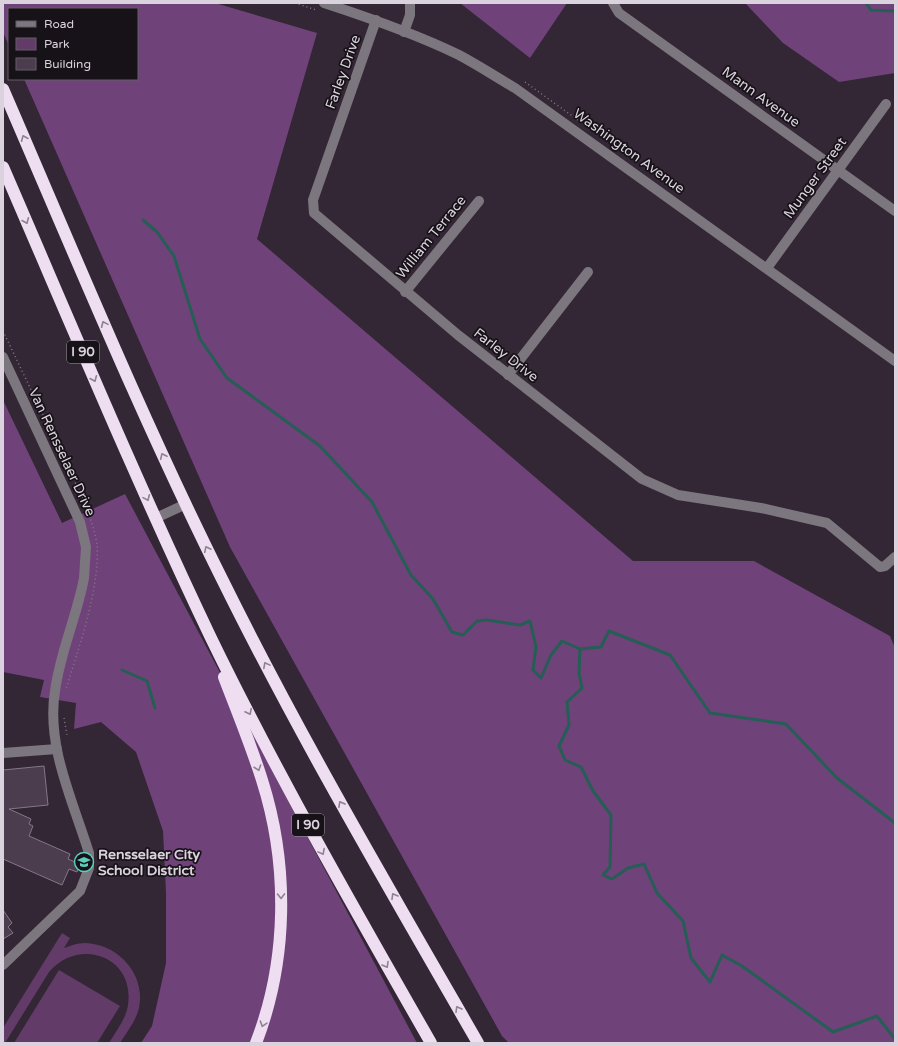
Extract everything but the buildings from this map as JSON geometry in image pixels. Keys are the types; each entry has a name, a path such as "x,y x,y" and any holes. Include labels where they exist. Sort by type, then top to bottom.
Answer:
{"highway":[{"name":"I 90","path":"3,90 113,345 186,504 244,622 306,741 478,1043"},
{"name":"I 90","path":"3,167 105,405 194,601 306,822 431,1043"},
{"path":"194,601 262,780 274,828 277,848 281,908 278,958 267,1009 256,1043"}],"street":[{"path":"404,32 410,15 410,3"},
{"name":"Mann Avenue","path":"613,3 619,13 895,211"},
{"name":"Washington Avenue","path":"321,7 376,20 460,56 515,88 895,361"},
{"name":"Farley Drive","path":"376,20 313,200 312,207 314,213 405,292 508,375 642,479 660,489 678,495 761,508 827,523 880,567 884,566 895,557"},
{"name":"Munger Street","path":"767,268 886,104"},
{"name":"William Terrace","path":"405,292 479,201"},
{"path":"508,375 588,272"},
{"name":"Van Rensselaer Drive","path":"3,357 74,507 85,540 86,563 84,578 54,692 53,720 59,760 89,853 88,868 80,891 4,963"},
{"path":"156,518 186,504"},
{"path":"3,753 57,748"}],"path":[{"path":"296,3 321,7"},
{"path":"3,331 84,501 97,543 95,585 66,690"},
{"path":"64,715 67,735"}],"green space":[{"path":"62,933 70,938 64,948 82,943 97,945 118,955 127,963 134,973 140,995 138,1013 134,1022 120,1043 109,1043 123,1020 127,1010 128,988 123,974 114,964 102,957 89,954 75,956 61,961 49,972 5,1043 3,1043 3,1028"},
{"path":"59,970 120,1006 97,1043 14,1043"}],"shaded area":[{"path":"3,3 215,3 317,33 257,239 633,561 754,561 890,636 895,648 895,1043 509,1043 502,1036 230,547 24,80 138,80 138,8 8,8 8,44 3,32"},
{"path":"460,3 567,3 530,58"},
{"path":"745,3 895,3 895,73 839,82 783,43"},
{"path":"3,400 62,523 125,494 417,1043 141,1043 152,1026 166,963 166,893 163,831 136,752 101,722 74,729 76,703 40,697 44,680 3,672"}],"waterway":[{"path":"866,3 871,10 895,11"},
{"path":"143,220 157,232 174,256 200,339 227,378 320,446 372,502 411,575 433,599 452,632 463,635 477,621 487,620 520,625 530,621 536,647 533,670 541,678 551,655 562,641 580,649 579,673 582,688 567,702 569,725 559,746 565,760 581,767 593,791 611,815 610,867 603,875 612,879 628,868 644,864 657,893 683,921 691,958 710,982 722,955 742,966 833,1032 877,1016 895,1039"},
{"path":"580,649 601,647 609,631 670,655 710,713 786,724 837,778 895,823"},
{"path":"122,670 147,681 155,708"}],"place":[{"name":"Rensselaer City School District","path":"84,862"}]}
